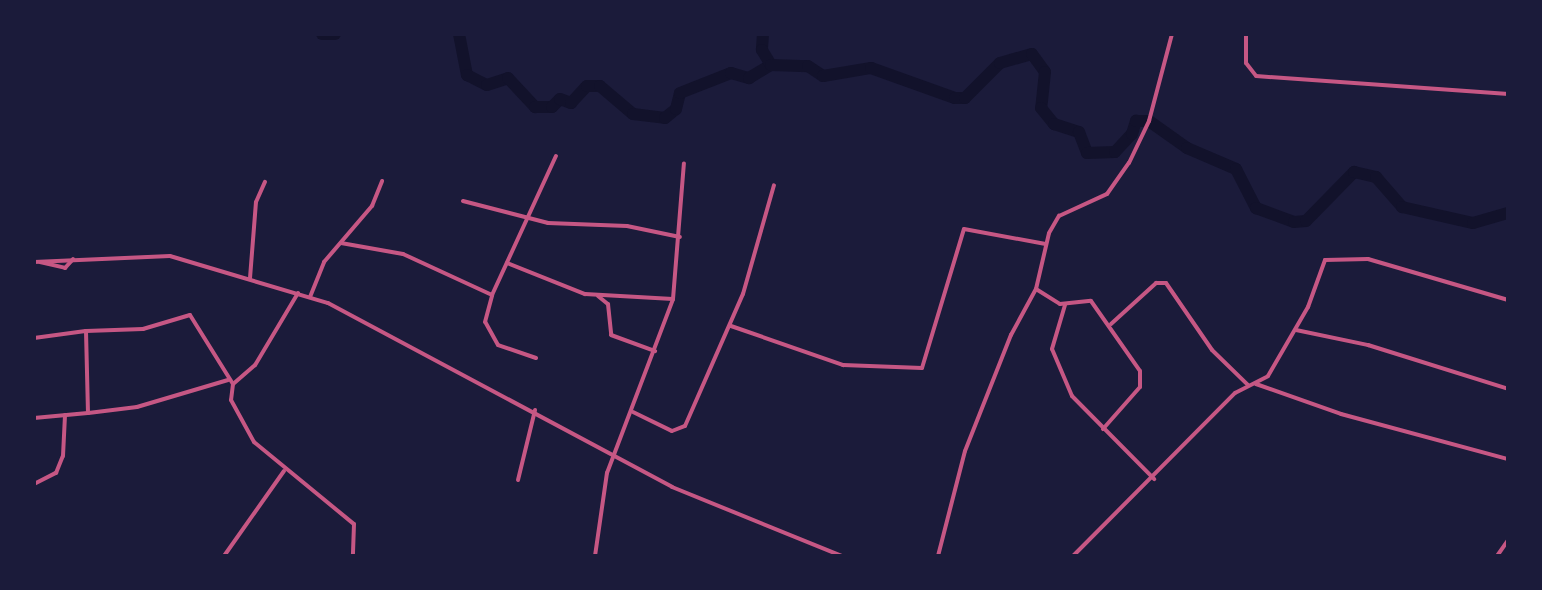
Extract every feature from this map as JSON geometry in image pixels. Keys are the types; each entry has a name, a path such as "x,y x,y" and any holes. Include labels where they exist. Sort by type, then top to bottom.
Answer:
{"street":[{"path":"938,555 965,451 1011,335 1036,289 1046,244 1059,216 1107,194 1129,163 1155,102 1172,34"},
{"path":"1246,34 1248,70 1263,78 1508,94"},
{"path":"536,358 490,340 485,322 492,295 556,156"},
{"path":"595,555 607,473 633,412 673,299 680,237 684,163"},
{"path":"250,278 256,202 265,182"},
{"path":"310,297 324,262 372,207 382,182"},
{"path":"633,412 672,431 683,429 731,326 774,185"},
{"path":"463,201 527,218 680,237"},
{"path":"731,326 843,365 922,368 964,229 1046,244"},
{"path":"341,243 403,254 492,295"},
{"path":"37,262 73,258 170,256 310,297 535,410 688,495 843,555"},
{"path":"37,262 64,268 73,258"},
{"path":"1072,555 1248,385 1255,383 1273,370 1296,330 1322,264 1331,258 1368,260 1508,300"},
{"path":"507,263 562,288 597,295 673,299"},
{"path":"1111,324 1156,283 1166,283 1212,350 1248,385"},
{"path":"1036,289 1065,305 1087,299 1111,324 1141,379 1103,429"},
{"path":"298,293 260,358 233,384 231,400 243,428 284,471 354,524 353,555"},
{"path":"597,295 608,304 611,335 656,351"},
{"path":"1065,305 1054,355 1072,396 1154,478"},
{"path":"34,338 86,331 143,329 190,315 228,380 233,384"},
{"path":"1296,330 1368,345 1508,388"},
{"path":"86,331 88,413"},
{"path":"34,418 137,407 228,380"},
{"path":"1255,383 1330,411 1508,459"},
{"path":"518,480 535,410"},
{"path":"34,483 56,473 63,456 65,415"},
{"path":"224,555 284,471"},
{"path":"1497,555 1508,540"}],"waterway":[{"path":"322,34 335,34"},
{"path":"459,34 467,75 487,85 508,78 535,107 552,107 560,99 571,103 587,86 600,86 633,114 665,118 676,109 680,93 731,73 749,78 771,65"},
{"path":"763,34 762,50 771,65 808,66 823,76 871,68 955,98 965,98 1000,63 1032,54 1045,72 1041,108 1054,124 1079,132 1087,153 1115,152 1132,134 1136,121 1149,121 1187,148 1236,169 1256,208 1294,222 1306,221 1354,172 1376,177 1402,207 1473,223 1508,213"}]}
